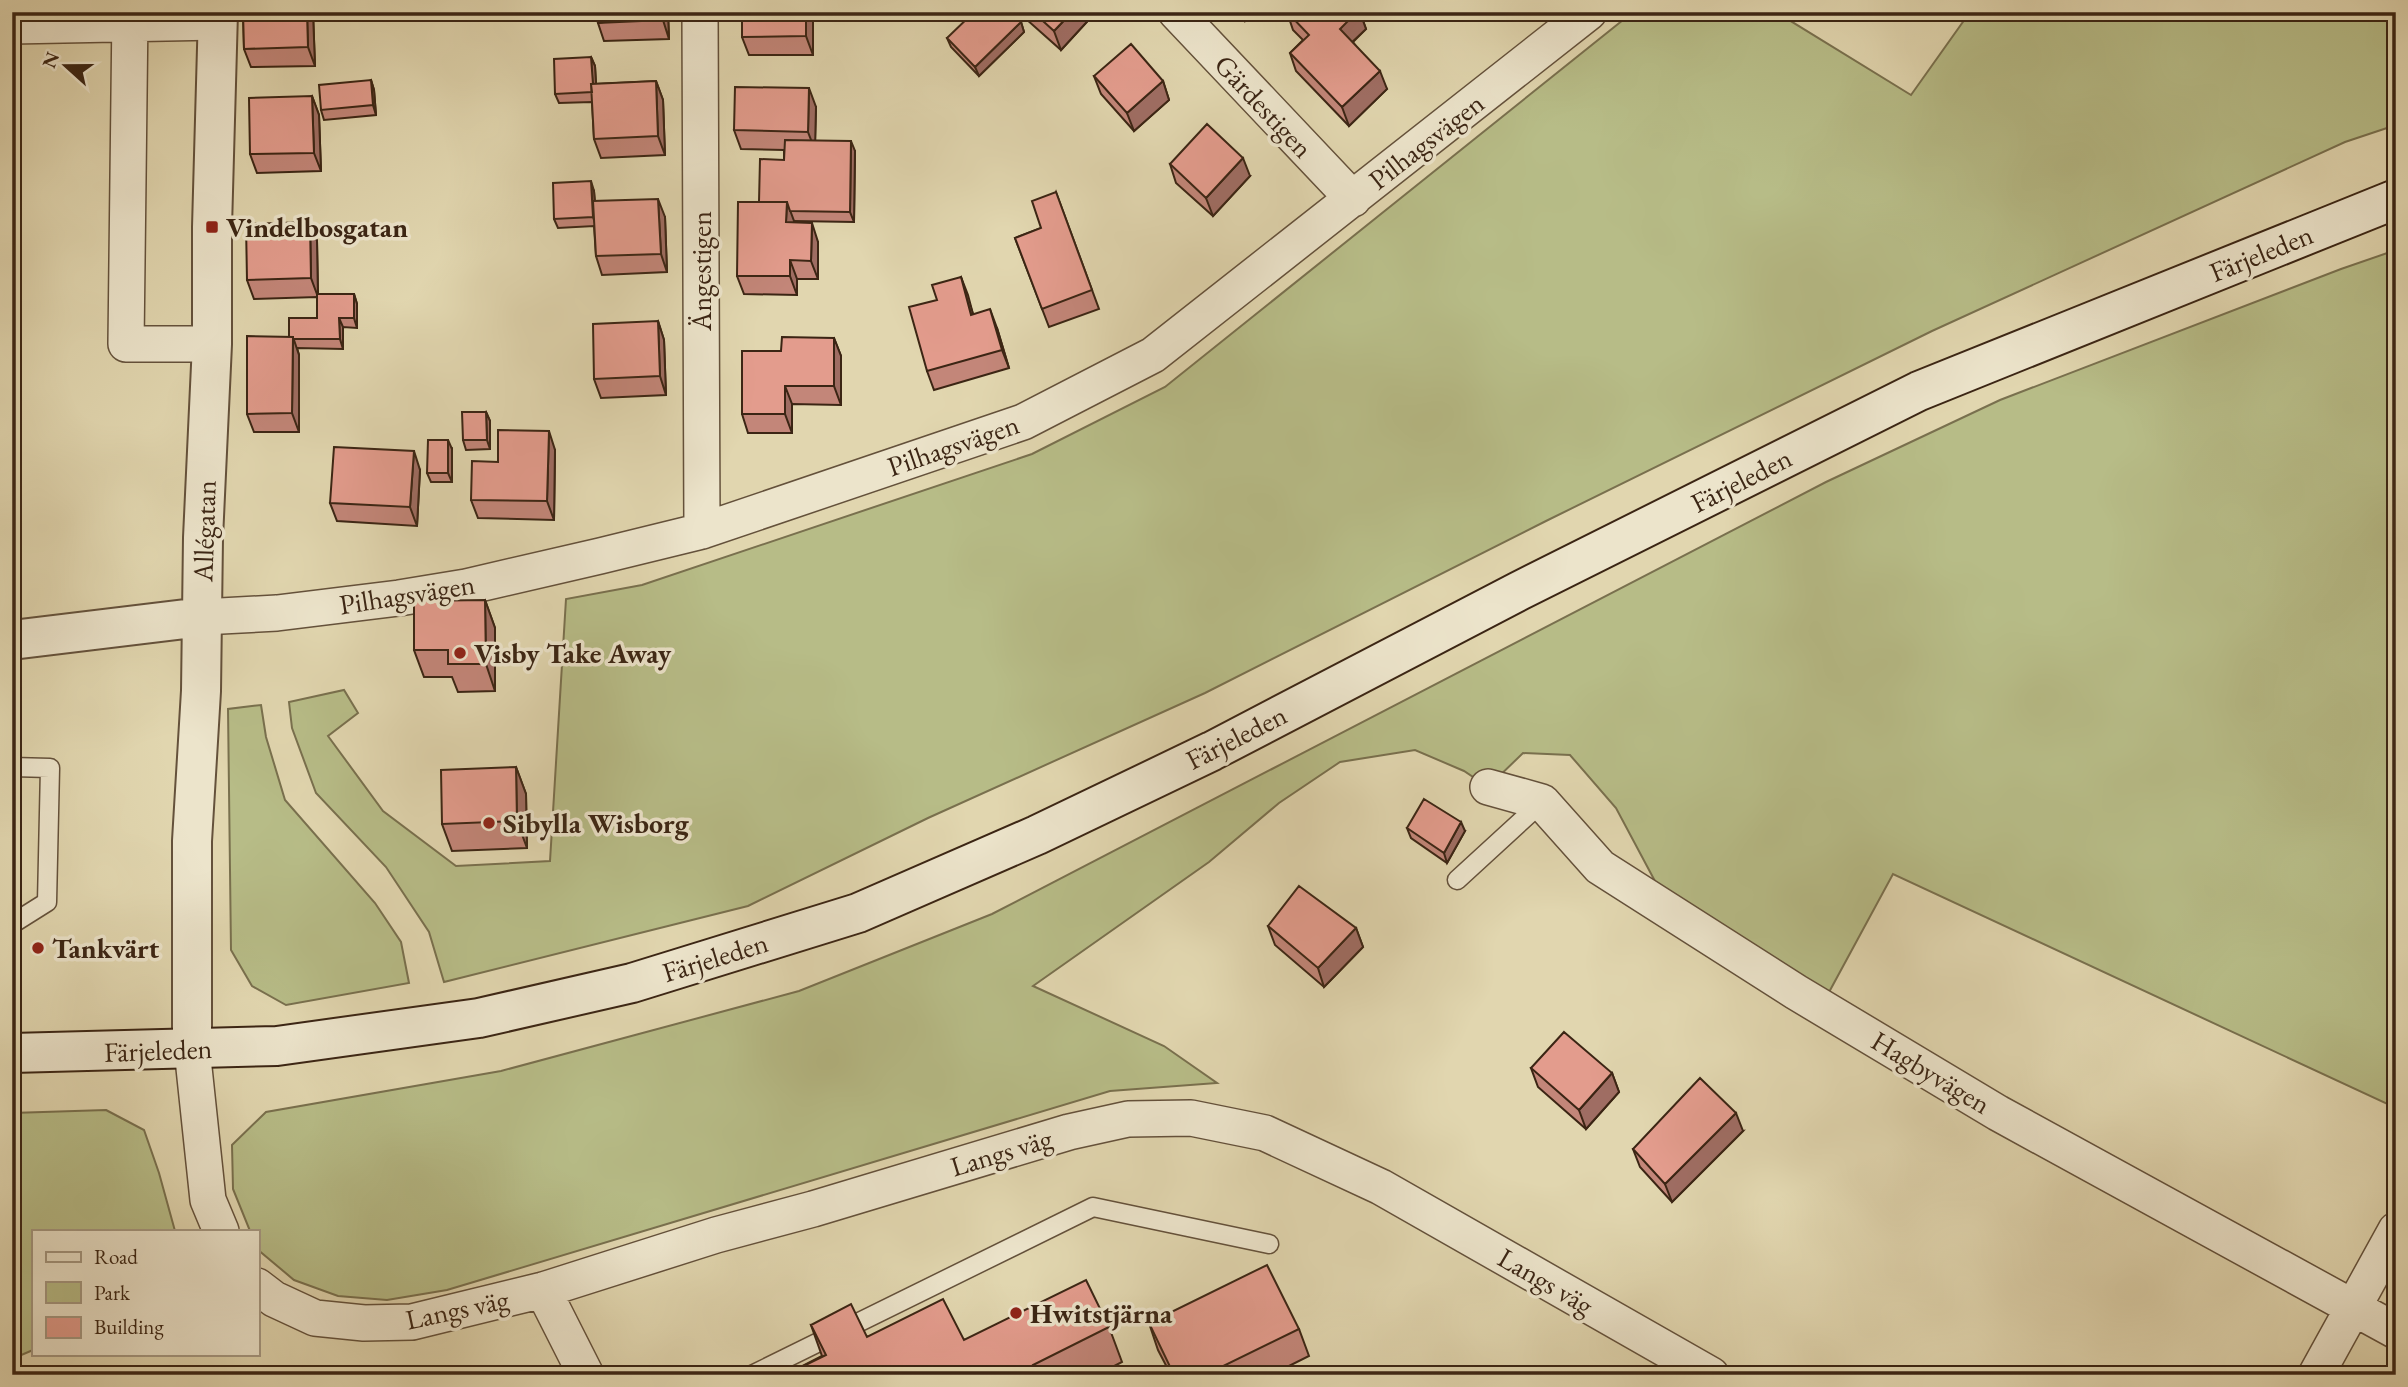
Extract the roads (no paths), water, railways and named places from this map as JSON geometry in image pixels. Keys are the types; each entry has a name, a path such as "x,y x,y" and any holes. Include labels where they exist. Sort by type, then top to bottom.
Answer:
{"main road":[{"name":"Allégatan","path":"192,1049 192,841 201,691 212,344 212,227 218,17"},
{"name":"Färjeleden","path":"12,1053 277,1046 479,1018 632,983 858,914 1037,835 1212,751 1519,591 1919,391 2396,199"},
{"path":"12,640 202,617"}],"street":[{"name":"Ängestigen","path":"700,12 702,531"},
{"name":"Gärdestigen","path":"1175,12 1353,199"},
{"name":"Pilhagsvägen","path":"202,617 277,613 466,587 702,531 1023,422 1153,355 1589,12"},
{"path":"12,26 130,18 218,17"},
{"path":"130,18 126,344 212,344"},
{"path":"1488,787 1542,802"},
{"name":"Hagbyvägen","path":"1542,802 1600,867 1773,978 1998,1113 2396,1331"},
{"path":"192,1049 208,1200 220,1230"},
{"name":"Langs väg","path":"259,1288 274,1299 315,1318 364,1323 412,1322 543,1290 716,1235 813,1209 1069,1132 1128,1119 1191,1118 1265,1133 1381,1187 1711,1375"},
{"path":"2316,1375 2396,1230"},
{"path":"543,1290 586,1375"}],"lane":[{"path":"12,767 50,768 47,902 12,924"},
{"path":"1457,880 1542,802"},
{"path":"752,1375 1093,1207 1269,1244"}],"place":[{"name":"Vindelbosgatan","path":"212,227"},
{"name":"Visby Take Away","path":"460,653"},
{"name":"Sibylla Wisborg","path":"489,823"},
{"name":"Tankvärt","path":"38,948"},
{"name":"Hwitstjärna","path":"1016,1313"}]}
